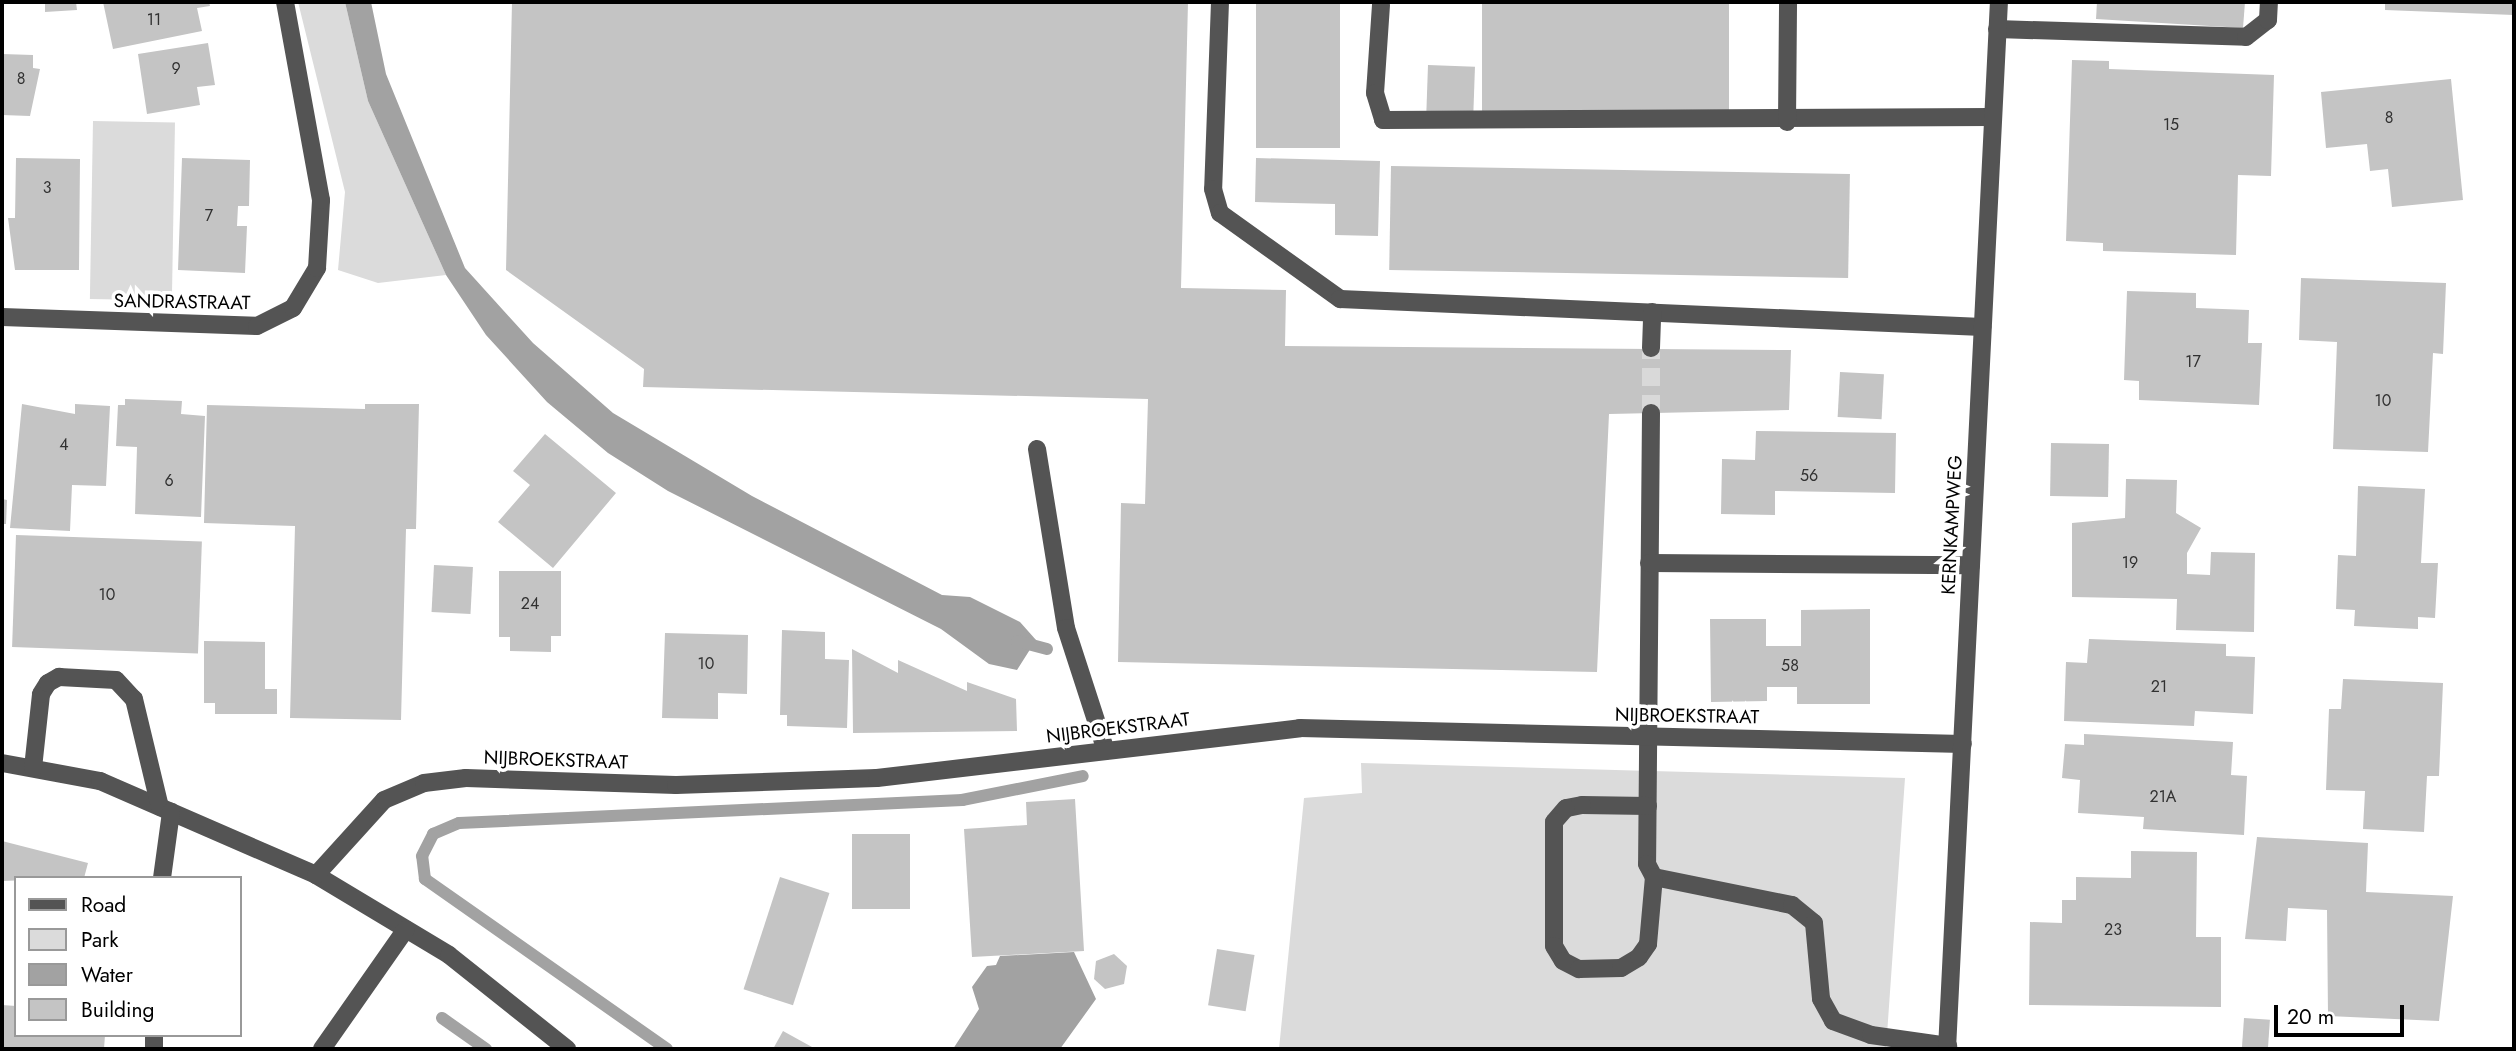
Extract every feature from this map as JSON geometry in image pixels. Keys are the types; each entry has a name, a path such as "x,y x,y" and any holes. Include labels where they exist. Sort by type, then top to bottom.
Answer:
{"street":[{"name":"SANDRASTRAAT","path":"2,317 257,326 293,308 317,268 321,200 285,2"},
{"path":"1220,2 1213,189 1220,213 1314,285 1340,299 1982,327"},
{"path":"1787,122 1788,2"},
{"name":"KERNKAMPWEG","path":"1947,1047 1998,2"},
{"path":"1997,29 2246,37 2268,20 2269,2"},
{"path":"1381,5 1375,93 1383,120 1787,122 1991,117"},
{"path":"1651,348 1652,313"},
{"path":"1648,806 1566,808 1554,822 1554,946 1563,961 1579,969 1621,968 1639,957 1648,944 1654,877 1647,864 1648,806 1648,563 1651,413"},
{"path":"1037,449 1066,628 1106,751"},
{"path":"1648,563 1971,565"},
{"path":"33,768 41,694 48,683 59,677 116,680 134,699 165,809 162,876"},
{"name":"NIJBROEKSTRAAT","path":"316,875 384,800 424,783 466,778 676,785 877,778 1300,728 1963,744"},
{"path":"2,763 100,780 316,875 449,955 567,1049"},
{"path":"1654,877 1792,905 1814,923 1821,999 1833,1021 1871,1035 1947,1047"},
{"path":"322,1049 406,929"}],"green space":[{"path":"298,2 345,2 368,101 446,275 378,283 338,270 345,192"},
{"path":"93,121 175,122 172,300 90,299"},
{"path":"1361,763 1905,778 1886,1049 1279,1049 1304,798 1362,793"}],"water":[{"path":"345,2 371,2 386,74 465,268 533,343 613,413 752,496 942,595 970,597 1020,622 1036,640 1017,670 989,664 941,629 668,491 608,453 547,402 486,335 446,275 368,101"},
{"path":"1074,952 1096,999 1060,1049 953,1049 979,1009 972,987 987,966 996,965 1000,956"}],"building":[{"path":"45,2 76,2 77,10 45,12"},
{"path":"103,2 209,2 210,6 197,8 202,31 113,49"},
{"path":"512,2 1188,2 1181,288 1286,290 1285,346 1791,350 1789,410 1609,414 1597,672 1118,662 1121,503 1145,504 1148,399 643,387 644,369 506,270"},
{"path":"1256,2 1340,2 1340,148 1256,148"},
{"path":"1482,2 1729,2 1729,112 1482,112"},
{"path":"2097,2 2245,2 2243,28 2096,19"},
{"path":"2385,2 2514,2 2514,15 2385,10"},
{"path":"208,43 215,85 197,87 200,105 147,114 138,54"},
{"path":"2,54 33,55 33,68 40,69 30,116 2,115"},
{"path":"2072,60 2109,61 2109,69 2274,75 2271,176 2238,175 2236,255 2103,251 2103,243 2066,241"},
{"path":"1428,65 1475,67 1473,118 1426,116"},
{"path":"2451,79 2463,200 2392,207 2388,169 2370,171 2367,144 2326,148 2321,92"},
{"path":"16,158 80,159 79,270 15,270 8,218 15,218"},
{"path":"182,158 250,160 249,206 238,206 237,226 247,226 245,273 178,270"},
{"path":"1256,158 1380,161 1378,236 1335,235 1335,204 1255,202"},
{"path":"1391,166 1850,174 1848,278 1389,270"},
{"path":"2301,278 2446,283 2443,354 2433,353 2428,452 2333,449 2337,342 2299,340"},
{"path":"2127,291 2196,293 2196,308 2249,310 2248,343 2262,343 2259,405 2139,400 2139,381 2124,380"},
{"path":"1840,372 1884,374 1882,419 1838,417"},
{"path":"125,399 182,401 181,414 205,416 201,517 135,514 137,447 116,446 118,405 125,405"},
{"path":"22,404 75,414 75,404 110,406 106,486 72,485 70,531 10,528"},
{"path":"365,404 419,404 416,529 406,529 401,720 290,718 295,526 204,523 207,405 365,409"},
{"path":"1756,431 1896,433 1895,493 1775,491 1775,515 1721,514 1722,459 1755,460"},
{"path":"545,434 616,493 553,568 498,522 530,485 513,471"},
{"path":"2051,443 2109,444 2108,497 2050,496"},
{"path":"2126,479 2177,480 2176,513 2201,528 2187,553 2187,574 2210,575 2211,552 2255,553 2254,632 2176,630 2177,599 2072,597 2072,523 2125,518"},
{"path":"2358,486 2425,489 2421,563 2438,563 2435,618 2418,617 2418,629 2354,626 2355,610 2336,609 2338,555 2356,556"},
{"path":"2,499 7,500 6,524 2,524"},
{"path":"16,535 202,541 198,653 12,647"},
{"path":"434,565 473,567 470,614 432,612"},
{"path":"499,571 561,571 561,636 551,636 551,652 510,651 510,637 499,637"},
{"path":"1870,609 1870,704 1797,704 1797,687 1767,687 1767,701 1711,702 1710,619 1766,619 1766,646 1801,646 1801,610"},
{"path":"782,630 825,632 825,659 849,660 847,728 787,726 787,715 780,715"},
{"path":"665,633 748,635 747,694 718,693 718,719 662,718"},
{"path":"2089,639 2226,644 2226,656 2255,657 2253,714 2195,711 2194,726 2064,721 2066,662 2087,663"},
{"path":"204,641 265,642 265,689 277,689 277,714 215,714 215,703 204,703"},
{"path":"852,649 898,673 898,660 967,691 967,682 1016,699 1017,731 853,733"},
{"path":"2343,679 2443,683 2439,776 2427,776 2424,832 2363,829 2365,791 2326,790 2329,709 2341,709"},
{"path":"2084,734 2233,742 2231,775 2247,776 2244,835 2143,829 2144,817 2078,813 2080,780 2062,778 2065,744 2084,745"},
{"path":"1075,799 1084,951 972,957 964,829 1027,825 1026,802"},
{"path":"852,834 910,834 910,909 852,909"},
{"path":"2257,837 2368,843 2366,892 2453,896 2439,1021 2328,1016 2327,910 2288,908 2286,941 2245,939"},
{"path":"2,841 88,863 85,876 14,876 14,881 2,881"},
{"path":"2131,851 2197,852 2196,937 2221,937 2221,1007 2029,1005 2030,922 2062,923 2062,900 2076,900 2076,877 2131,878"},
{"path":"780,877 829,893 793,1005 744,989"},
{"path":"1217,949 1255,955 1246,1011 1208,1005"},
{"path":"1114,954 1127,966 1124,984 1105,989 1094,979 1096,961"},
{"path":"2,1005 14,1006 14,1037 105,1037 104,1049 2,1049"},
{"path":"2244,1018 2270,1020 2268,1049 2242,1049"},
{"path":"783,1031 812,1047 773,1049"}],"waterway":[{"path":"1017,641 1047,649"},
{"path":"667,1049 425,879 422,856 433,834 459,823 962,800 1083,776"},
{"path":"442,1018 486,1049"}],"tunnel":[{"path":"1651,348 1651,413"}]}
